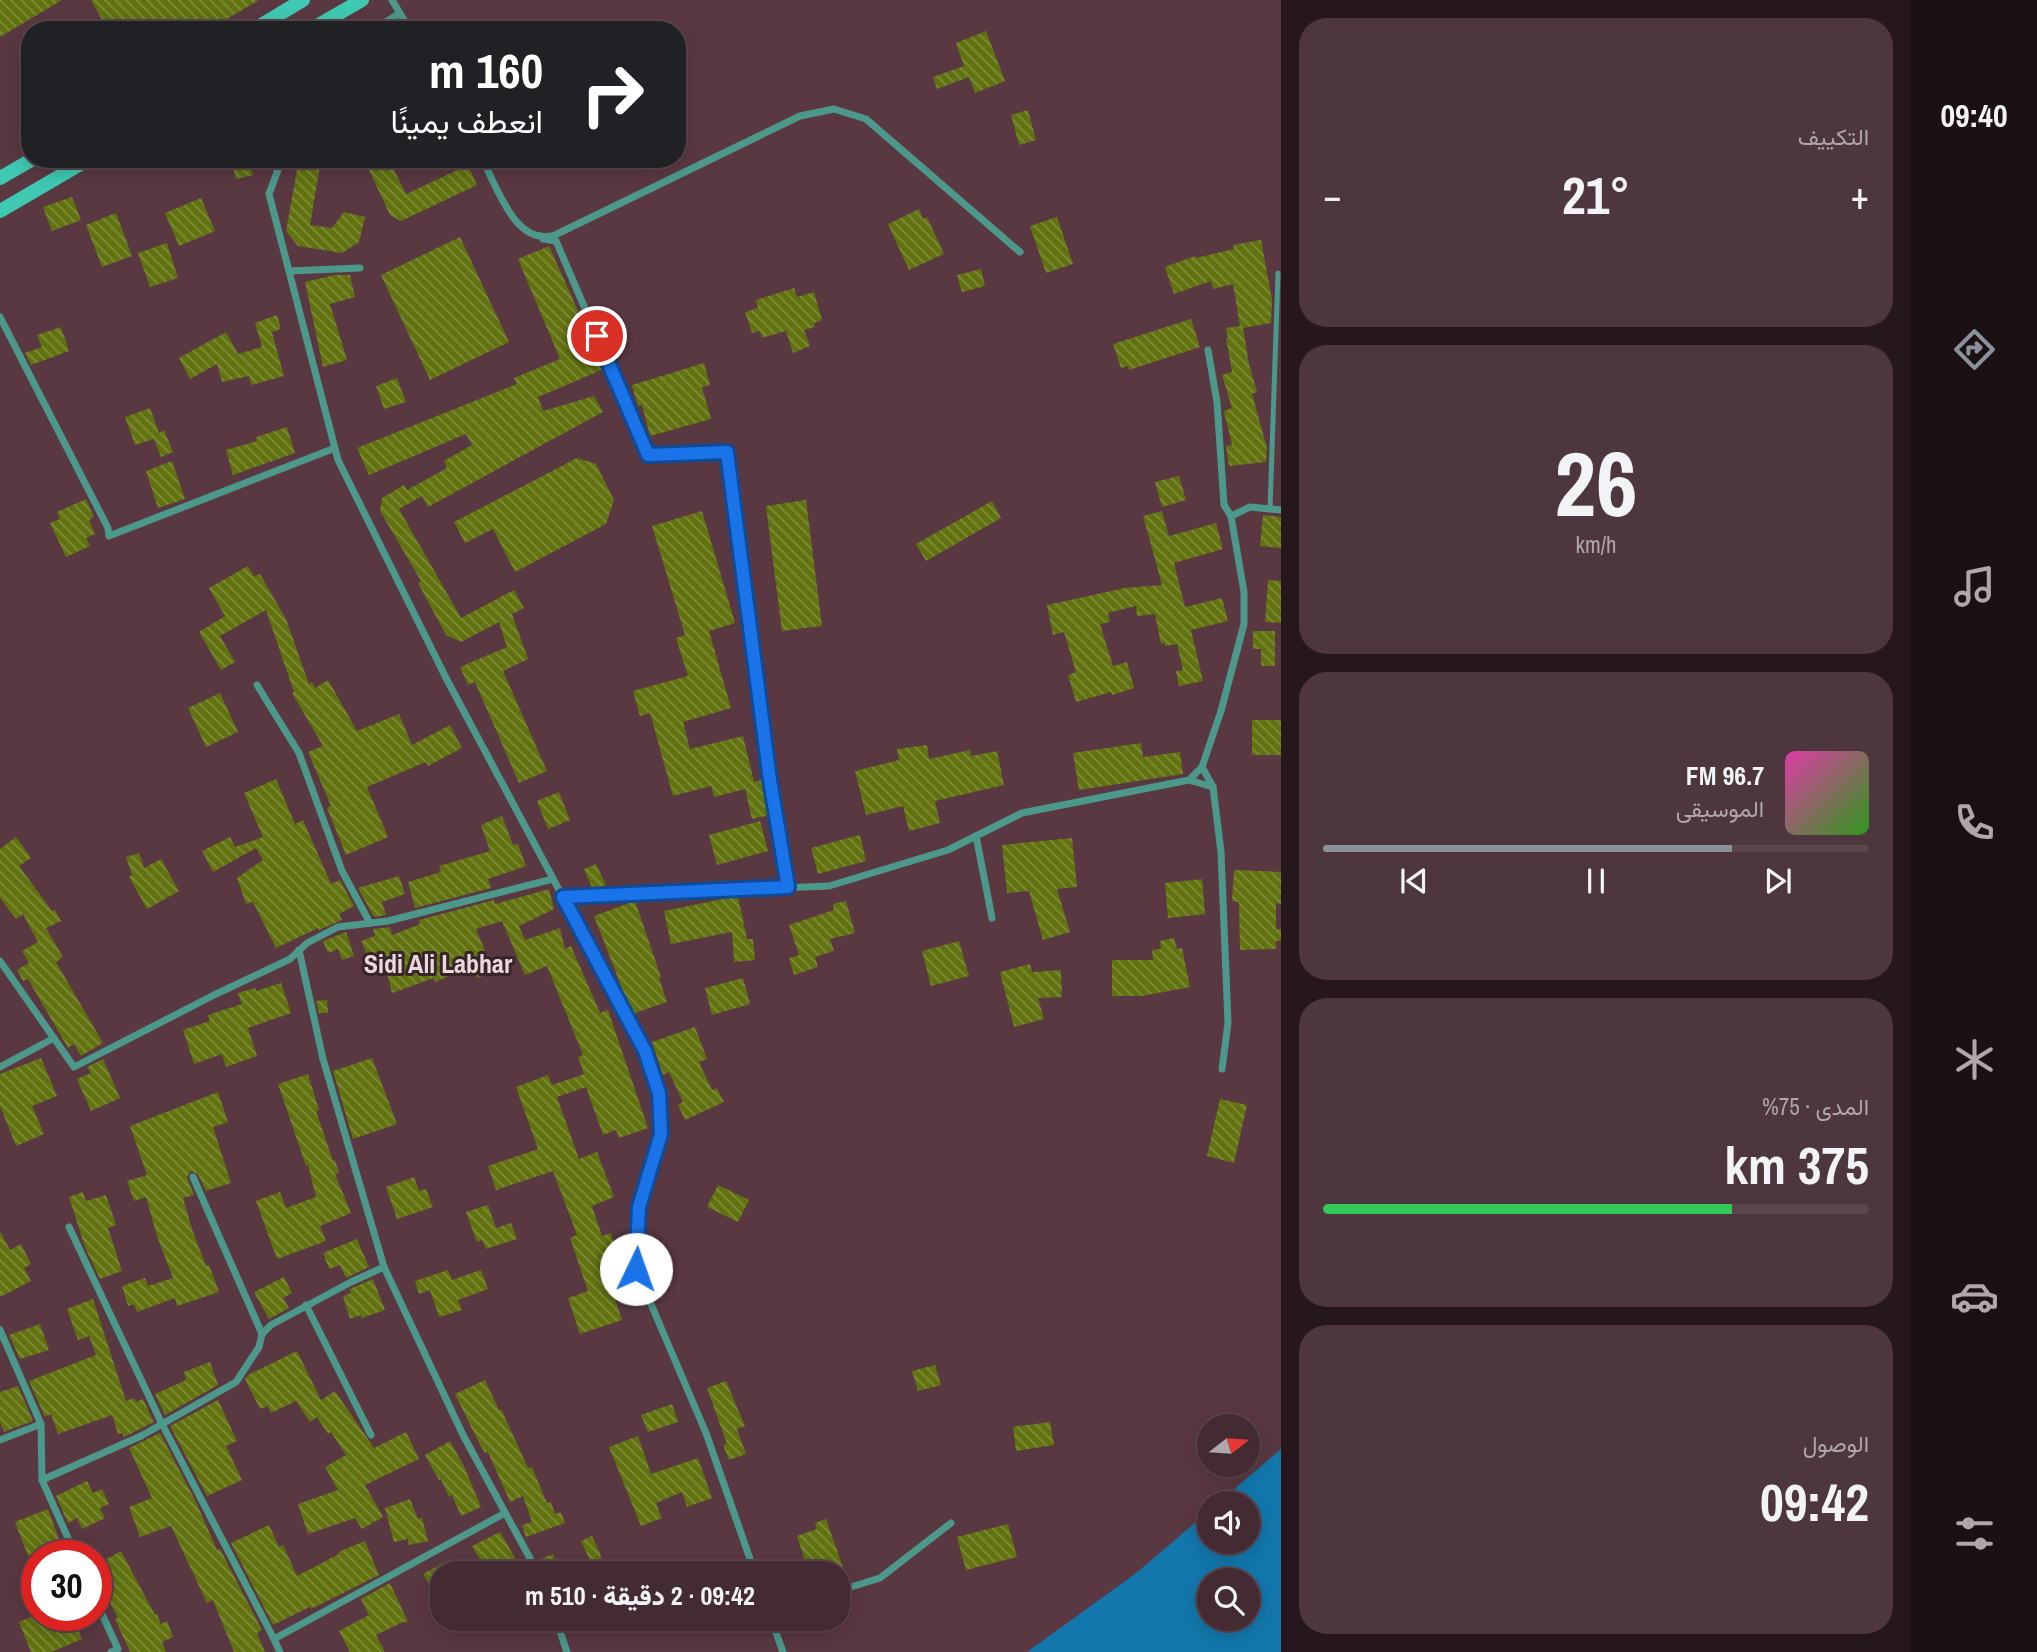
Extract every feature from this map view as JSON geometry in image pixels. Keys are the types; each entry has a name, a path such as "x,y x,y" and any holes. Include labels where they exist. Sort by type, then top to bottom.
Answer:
{"street":[{"path":"268,21 303,0"},
{"path":"322,21 345,4 362,0"},
{"path":"392,0 405,21"},
{"path":"387,21 400,13"},
{"path":"543,239 800,116 834,109 866,119 1020,252"},
{"path":"0,178 21,166"},
{"path":"0,211 74,168"},
{"path":"279,168 269,194 338,460 446,678 645,1051 659,1093 661,1134 639,1207 636,1269 706,1433 751,1561"},
{"path":"487,168 521,230 556,241 648,455 727,452 770,780 788,887"},
{"path":"289,271 360,268"},
{"path":"0,317 108,528 109,536 335,448"},
{"path":"1189,780 1202,767 1221,711 1244,624 1244,592 1231,516 1224,505 1217,402 1208,350"},
{"path":"1231,516 1250,507 1281,510"},
{"path":"257,685 299,753 342,871 370,923"},
{"path":"1202,767 1213,787 1221,852 1228,1023 1222,1069"},
{"path":"563,897 829,886 948,849 1022,813 1189,780 1213,787"},
{"path":"976,836 992,918"},
{"path":"0,961 74,1067 290,959 307,943 338,928 399,918 553,879"},
{"path":"299,950 323,1059 384,1267 463,1435 531,1561"},
{"path":"290,959 302,962"},
{"path":"0,1067 54,1038"},
{"path":"193,1177 262,1334"},
{"path":"69,1227 162,1424 280,1652"},
{"path":"42,1480 141,1436 236,1382 259,1347 262,1334 271,1325 384,1267"},
{"path":"306,1305 371,1435"},
{"path":"0,1331 41,1424 42,1480 69,1540"},
{"path":"0,1440 41,1424"},
{"path":"274,1639 505,1513"},
{"path":"850,1587 880,1578 951,1523"},
{"path":"108,1631 116,1651"},
{"path":"560,1631 567,1652"},
{"path":"775,1631 783,1652"}],"lane":[{"path":"1270,509 1278,274"}],"water":[{"path":"1281,1449 1281,1652 1027,1652 1135,1574 1197,1521 1197,1554 1260,1554 1260,1491 1232,1491 1248,1477 1260,1477 1260,1467"}],"building":[{"path":"0,0 62,0 27,21 21,21 21,24 0,37"},
{"path":"91,0 259,0 224,21 103,21"},
{"path":"986,31 1005,81 975,93 969,77 937,89 933,77 964,66 956,43"},
{"path":"1028,110 1036,140 1019,145 1011,115"},
{"path":"233,168 251,168 253,175 236,179"},
{"path":"297,168 320,168 310,225 332,228 344,212 365,217 359,242 342,253 298,246 286,231"},
{"path":"368,168 393,168 406,194 462,168 469,168 477,185 401,221 390,215"},
{"path":"72,197 81,220 52,231 43,207"},
{"path":"201,198 215,231 179,246 165,213"},
{"path":"919,209 923,219 927,217 944,254 909,270 888,224"},
{"path":"116,213 132,256 102,267 86,225"},
{"path":"1057,217 1073,264 1046,273 1030,226"},
{"path":"460,237 509,342 430,380 381,275"},
{"path":"1261,240 1272,300 1271,323 1243,328 1257,392 1252,394 1267,448 1266,462 1229,466 1226,446 1232,445 1224,411 1232,408 1222,375 1232,372 1226,328 1240,326 1233,284 1213,289 1211,281 1174,294 1165,267 1195,256 1196,258 1234,249 1233,245"},
{"path":"167,243 178,278 150,287 138,253"},
{"path":"549,246 604,369 538,397 543,411 594,396 603,412 428,507 422,496 399,509 461,618 514,590 524,608 512,614 528,659 503,671 547,771 519,783 475,682 468,685 460,667 507,647 499,622 461,642 446,635 418,583 421,581 380,511 382,498 404,485 407,490 447,468 444,461 472,445 466,434 369,475 357,448 517,384 514,378 560,359 518,259"},
{"path":"981,269 985,286 962,292 957,275"},
{"path":"335,275 350,275 355,297 330,304 347,360 323,367 305,282"},
{"path":"794,288 797,297 814,292 822,320 814,323 815,327 804,330 810,346 793,353 786,331 762,338 760,331 752,333 745,312 758,308 756,300"},
{"path":"277,315 281,329 272,332 284,376 251,385 249,376 222,382 217,364 190,379 179,358 226,332 238,354 262,347 255,323"},
{"path":"1191,319 1200,347 1129,370 1128,366 1121,368 1113,344"},
{"path":"61,327 69,351 31,365 25,353 42,347 37,335"},
{"path":"704,363 710,385 702,387 711,419 650,436 642,405 638,406 632,385"},
{"path":"397,378 406,402 384,409 376,386"},
{"path":"150,408 159,433 164,430 173,452 161,457 154,439 135,445 125,417"},
{"path":"287,427 295,453 233,475 226,450 257,441 256,437"},
{"path":"577,458 596,464 614,500 606,524 515,572 493,529 465,543 454,522"},
{"path":"172,461 185,499 158,508 146,471"},
{"path":"1179,476 1186,500 1162,507 1155,482"},
{"path":"86,499 94,517 89,520 95,534 86,538 90,546 66,557 50,523 60,519 57,512"},
{"path":"806,500 822,626 782,631 766,506"},
{"path":"992,501 1001,518 926,561 916,544"},
{"path":"702,511 735,623 709,631 731,708 683,722 690,749 743,736 754,782 763,780 770,815 752,819 745,789 714,797 711,786 673,796 650,713 640,716 633,691 688,676 676,638 685,635 652,526"},
{"path":"1162,511 1169,536 1216,523 1223,549 1174,563 1185,607 1222,598 1228,621 1191,630 1203,681 1179,686 1176,671 1183,670 1177,644 1161,644 1155,614 1137,616 1136,606 1108,613 1110,622 1100,624 1113,666 1127,662 1134,688 1076,702 1068,675 1076,672 1064,632 1053,635 1047,605 1125,588 1162,585 1143,516"},
{"path":"1263,515 1281,517 1281,548 1260,546"},
{"path":"248,566 256,580 254,576 260,574 286,619 309,684 312,682 315,688 328,680 357,731 399,714 412,745 450,725 462,748 428,766 426,762 367,787 388,837 346,855 327,808 331,806 308,752 323,746 292,693 294,692 266,610 220,636 235,662 221,670 199,632 225,616 209,588"},
{"path":"1268,580 1281,581 1281,623 1265,622"},
{"path":"1253,631 1275,631 1275,666 1261,666 1261,649 1253,649"},
{"path":"220,693 238,732 206,747 188,708"},
{"path":"1252,720 1281,720 1281,755 1252,755"},
{"path":"1141,743 1143,757 1180,752 1183,774 1079,790 1073,753"},
{"path":"927,745 929,759 970,750 971,756 997,751 1004,785 935,801 940,823 909,831 903,806 866,815 855,771 899,760 897,749"},
{"path":"276,779 295,824 303,820 331,884 340,880 354,906 339,914 342,920 276,948 253,902 246,904 237,878 263,860 256,848 213,872 202,851 230,837 235,847 263,837 244,793"},
{"path":"559,792 570,820 548,829 537,801"},
{"path":"502,816 513,845 518,844 526,866 488,879 491,888 415,908 408,882 441,872 439,866 490,851 481,825"},
{"path":"760,821 768,851 717,865 709,835"},
{"path":"860,835 866,861 818,874 811,848"},
{"path":"16,837 31,858 19,866 61,921 46,928 63,957 56,962 103,1043 81,1056 74,1044 68,1048 28,979 23,981 17,970 29,963 22,951 38,942 23,914 16,919 0,898 0,849"},
{"path":"1072,838 1077,887 1057,889 1070,932 1043,940 1029,891 1007,893 1002,845"},
{"path":"139,853 144,868 161,859 179,891 147,909 129,877 132,875 126,857"},
{"path":"596,864 606,885 593,890 584,869"},
{"path":"1234,870 1281,872 1281,904 1276,903 1276,929 1281,929 1281,941 1276,941 1276,949 1240,950 1239,902 1232,901"},
{"path":"399,876 405,894 382,902 386,915 374,917 358,888"},
{"path":"1202,879 1205,914 1168,918 1165,883"},
{"path":"549,889 554,909 519,926 525,940 560,928 565,949 571,946 600,1013 608,1010 648,1128 619,1138 616,1130 603,1135 586,1087 557,1097 579,1159 597,1152 614,1197 592,1206 602,1236 611,1233 613,1241 621,1238 628,1256 604,1265 622,1320 580,1334 568,1298 588,1291 570,1238 577,1235 553,1171 496,1190 488,1166 538,1149 516,1087 548,1075 552,1085 584,1074 578,1057 583,1055 547,966 525,975 502,921 476,929 494,972 477,978 473,966 435,982 434,978 392,993 386,969 375,973 361,941 375,936 373,929 390,927 392,935 420,924 419,920"},
{"path":"738,896 747,939 753,939 755,960 734,962 732,932 671,944 664,911"},
{"path":"635,901 667,1002 632,1014 594,916"},
{"path":"846,901 855,933 830,939 834,951 815,957 818,967 794,975 789,958 799,955 789,925 834,910 833,904"},
{"path":"346,932 354,956 342,960 338,949 328,953 323,941"},
{"path":"1174,938 1177,949 1182,948 1190,987 1142,996 1112,996 1112,960 1153,960 1152,950 1161,949 1160,941"},
{"path":"959,941 969,976 931,986 922,951"},
{"path":"1030,964 1032,972 1061,970 1062,997 1038,998 1044,1019 1014,1027 1000,972"},
{"path":"743,978 750,1004 712,1015 705,988"},
{"path":"281,983 291,1013 248,1028 257,1056 226,1067 222,1054 194,1064 183,1030 210,1021 208,1015 242,1004 238,993 255,988 256,991"},
{"path":"327,1000 328,1013 319,1013 316,1001"},
{"path":"695,1027 707,1059 699,1062 712,1090 717,1088 724,1102 685,1120 678,1105 683,1102 669,1072 663,1075 652,1042"},
{"path":"41,1058 57,1096 32,1106 44,1134 16,1146 0,1106 0,1074"},
{"path":"372,1058 397,1124 353,1139 333,1071"},
{"path":"103,1059 120,1098 91,1111 77,1079 91,1073 87,1067"},
{"path":"308,1074 319,1110 316,1111 339,1173 335,1174 351,1213 320,1226 326,1241 277,1259 256,1201 280,1192 286,1208 316,1197 308,1165 306,1166 278,1084"},
{"path":"218,1092 228,1122 213,1127 231,1183 206,1191 198,1174 191,1171 187,1177 194,1195 183,1198 206,1266 209,1265 219,1292 177,1306 175,1298 137,1312 134,1304 128,1306 122,1286 145,1278 148,1286 173,1278 146,1197 134,1201 127,1181 147,1175 130,1126"},
{"path":"1220,1099 1247,1105 1234,1163 1207,1156"},
{"path":"414,1177 419,1191 426,1189 433,1207 397,1219 386,1187"},
{"path":"718,1185 749,1200 738,1222 707,1207"},
{"path":"83,1192 86,1201 106,1195 116,1225 108,1228 122,1271 100,1279 85,1247 69,1197"},
{"path":"488,1205 496,1228 511,1223 517,1239 486,1249 482,1240 477,1242 466,1212"},
{"path":"0,1231 10,1250 21,1244 31,1264 24,1268 31,1281 0,1297"},
{"path":"357,1239 369,1267 346,1278 340,1265 329,1269 323,1253"},
{"path":"448,1270 452,1280 481,1270 488,1289 458,1300 462,1310 439,1317 430,1290 419,1294 415,1281"},
{"path":"284,1277 292,1293 283,1298 289,1308 269,1319 254,1292"},
{"path":"373,1279 385,1310 350,1319 343,1296 351,1293 350,1289"},
{"path":"93,1299 126,1401 134,1398 136,1402 143,1399 154,1422 124,1437 122,1433 118,1434 112,1415 58,1434 51,1414 45,1417 29,1381 96,1355 89,1336 78,1340 67,1309"},
{"path":"40,1324 49,1350 20,1359 9,1335"},
{"path":"297,1351 321,1400 335,1391 374,1448 406,1432 419,1459 365,1485 383,1517 362,1529 355,1518 308,1534 298,1504 338,1490 325,1467 346,1455 331,1432 328,1434 317,1417 310,1422 296,1401 271,1413 268,1406 260,1409 245,1379"},
{"path":"210,1362 218,1385 165,1415 155,1394 186,1380 184,1372"},
{"path":"935,1365 941,1385 918,1391 912,1371"},
{"path":"485,1380 528,1468 532,1467 547,1503 551,1502 555,1514 561,1512 565,1523 526,1537 522,1525 532,1522 523,1496 510,1502 488,1452 485,1453 478,1441 455,1394"},
{"path":"726,1381 745,1426 737,1429 746,1454 729,1460 723,1445 727,1444 707,1388"},
{"path":"18,1386 33,1421 4,1432 0,1422 0,1392"},
{"path":"218,1400 237,1441 226,1446 242,1480 207,1496 170,1426"},
{"path":"672,1404 678,1422 648,1432 641,1415"},
{"path":"1050,1422 1054,1445 1016,1451 1013,1427"},
{"path":"160,1433 196,1502 217,1550 220,1549 262,1630 257,1633 265,1652 234,1652 213,1600 207,1603 171,1526 140,1537 129,1507 152,1498 129,1448"},
{"path":"638,1436 651,1474 698,1458 712,1498 687,1507 682,1492 656,1503 662,1518 641,1526 609,1447"},
{"path":"450,1441 481,1507 461,1516 452,1495 449,1497 425,1455"},
{"path":"87,1481 93,1493 102,1489 109,1504 100,1508 105,1518 82,1529 77,1518 68,1523 56,1496"},
{"path":"410,1499 418,1519 422,1518 428,1541 409,1545 408,1539 394,1542 385,1508"},
{"path":"48,1509 59,1540 22,1540 15,1522"},
{"path":"826,1519 841,1561 805,1561 797,1536 817,1529 815,1523"},
{"path":"1008,1524 1017,1557 966,1570 957,1537"},
{"path":"269,1525 279,1547 283,1545 297,1576 339,1554 338,1552 365,1541 379,1575 273,1625 231,1543"},
{"path":"500,1532 517,1561 481,1561 472,1546"},
{"path":"592,1536 602,1561 590,1561 581,1541"},
{"path":"121,1551 155,1615 157,1614 161,1624 167,1621 173,1637 162,1642 166,1652 130,1652 112,1607 112,1556"},
{"path":"553,1554 556,1561 539,1561"},
{"path":"430,1570 430,1586 423,1574"},
{"path":"390,1583 408,1622 376,1635 385,1652 350,1652 339,1631 369,1615 361,1599"},
{"path":"23,1631 79,1631 82,1639 51,1652 31,1652"}],"district":[{"name":"Sidi Ali Labhar","path":"438,963"}],"route":[{"path":"597,336 648,455 727,452 770,780 788,887 563,897 645,1051 659,1093 661,1134 639,1207 636,1269"}]}
